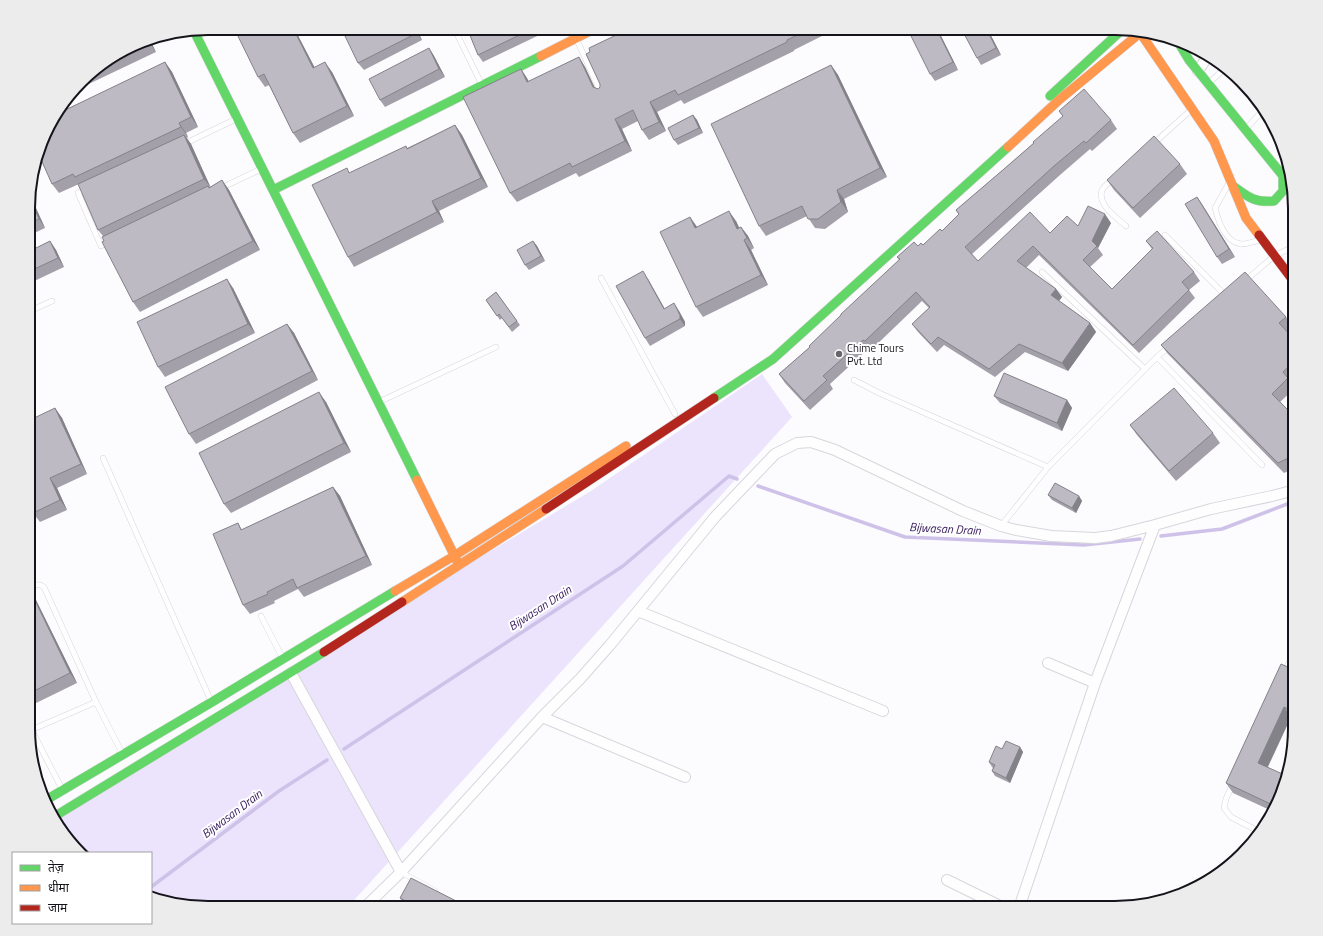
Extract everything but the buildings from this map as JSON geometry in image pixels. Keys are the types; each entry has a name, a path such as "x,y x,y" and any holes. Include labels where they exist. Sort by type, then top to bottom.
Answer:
{"street":[{"path":"196,35 458,565"},
{"path":"272,190 582,35"},
{"path":"1042,102 1116,35"},
{"path":"58,814 291,673 565,497 773,359 1059,100 1135,36"},
{"path":"1143,37 1214,140 1246,218 1288,274"},
{"path":"1182,49 1208,84 1286,180"},
{"path":"1198,71 1205,60"},
{"path":"1231,182 1249,199 1262,203 1274,201 1283,192 1283,176"},
{"path":"50,797 212,702 454,556 736,375 767,352 797,325"},
{"path":"371,901 401,872 542,717 580,679 715,516 775,454 797,443 812,442 835,450 963,511 1001,526 1051,536 1082,538 1111,536 1192,514 1288,492"},
{"path":"1022,901 1095,683 1155,525"},
{"path":"638,610 883,711"},
{"path":"1048,663 1095,683"},
{"path":"291,673 401,872"},
{"path":"542,717 685,777"},
{"path":"947,880 990,901"}],"lane":[{"path":"457,35 482,85"},
{"path":"576,38 603,95"},
{"path":"1208,84 1221,72"},
{"path":"1147,149 1192,109"},
{"path":"1246,130 1260,113"},
{"path":"177,146 237,119"},
{"path":"215,191 262,169"},
{"path":"1119,174 1102,189 1101,197 1105,206 1126,226"},
{"path":"1231,182 1215,208 1220,225 1230,239 1241,244 1261,239"},
{"path":"92,186 78,192 101,246 115,239"},
{"path":"1166,235 1227,297"},
{"path":"1239,286 1274,256 1288,249"},
{"path":"1042,272 1145,369"},
{"path":"601,278 675,414"},
{"path":"1221,302 1233,292"},
{"path":"35,309 52,301"},
{"path":"1001,526 1048,467 1157,357 1175,342"},
{"path":"378,403 496,347"},
{"path":"1157,357 1262,465"},
{"path":"854,380 879,393 1048,467"},
{"path":"102,458 212,702"},
{"path":"35,586 40,585 44,587 96,702 122,754"},
{"path":"261,616 283,658"},
{"path":"1281,677 1288,665"},
{"path":"35,727 96,702"},
{"path":"35,738 62,789"},
{"path":"1235,777 1224,808 1231,817 1255,829"},
{"path":"401,872 439,893"}],"shaded area":[{"path":"762,374 792,417 353,901 197,901 174,898 152,892 152,852 88,852 64,824 56,811 591,491"}],"waterway":[{"name":"Bijwasan Drain","path":"344,749 623,566 729,476 737,479"},
{"name":"Bijwasan Drain","path":"758,486 905,537 1084,545 1140,539"},
{"name":"Bijwasan Drain","path":"1161,536 1222,529 1288,504"},
{"name":"Bijwasan Drain","path":"152,886 279,791 327,760"}],"traffic: fast":[{"path":"196,35 417,480"},
{"path":"1050,96 1116,35"},
{"path":"1182,49 1189,60 1286,179"},
{"path":"273,190 541,56"},
{"path":"714,398 773,359 1008,147"},
{"path":"1233,186 1257,200 1274,201 1283,191 1283,176"},
{"path":"50,798 395,591"},
{"path":"58,814 324,652"}],"traffic: slow":[{"path":"541,56 582,35"},
{"path":"1008,147 1059,100 1136,36"},
{"path":"1143,37 1214,141 1246,218 1259,235"},
{"path":"395,591 454,556 626,446"},
{"path":"417,480 458,563"},
{"path":"402,602 546,509"}],"traffic: jam":[{"path":"1259,235 1288,274"},
{"path":"546,509 714,398"},
{"path":"324,652 402,602"}],"place":[{"name":"Chime Tours Pvt. Ltd","path":"839,354"}]}
